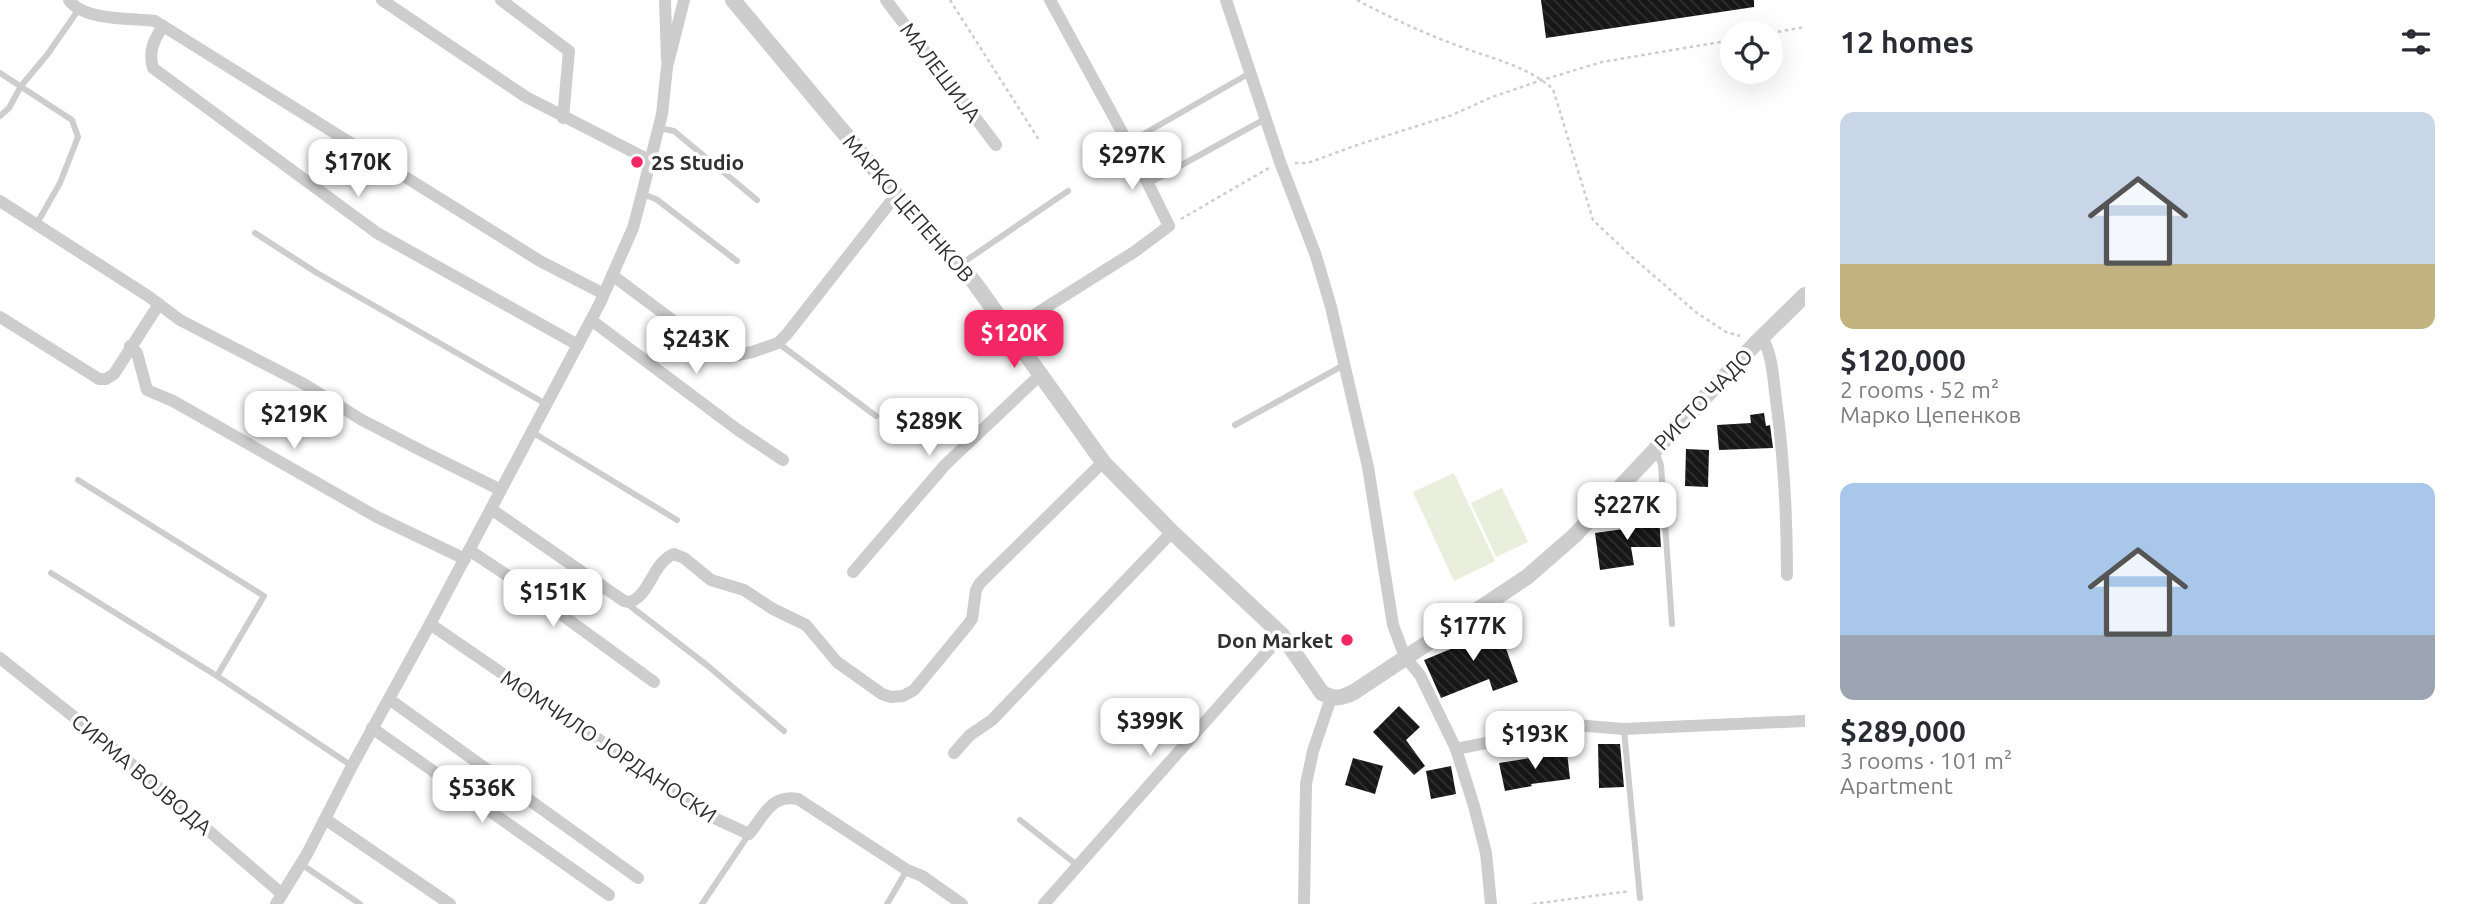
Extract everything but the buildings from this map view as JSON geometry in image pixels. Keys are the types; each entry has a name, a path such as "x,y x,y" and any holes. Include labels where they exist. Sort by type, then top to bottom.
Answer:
{"street":[{"path":"69,0 87,14 155,21 540,261 604,294"},
{"path":"382,0 526,97 651,161"},
{"path":"501,0 569,51 563,118"},
{"path":"665,0 667,67"},
{"path":"278,901 301,864 430,624 604,294 633,228 659,128 667,67 684,0"},
{"name":"МАРКО ЦЕПЕНКОВ","path":"733,0 896,195 959,265 1010,330 1039,376 1103,462 1172,532 1282,635 1322,693 1331,698"},
{"name":"МАЛЕШИЈА","path":"886,0 996,145"},
{"path":"1010,330 1134,252 1169,226 1128,143 1050,0"},
{"path":"1226,0 1280,162 1316,256 1346,364 1368,467 1393,625 1405,656 1420,675 1456,750 1486,853 1491,904"},
{"path":"163,26 152,44 150,57 153,68 377,233 578,345"},
{"path":"612,275 715,352 737,355 778,342 896,195"},
{"path":"0,201 180,320 304,384 373,425 501,490"},
{"name":"РИСТО ЧАДО","path":"1331,698 1342,698 1354,692 1527,577 1574,536 1805,295"},
{"path":"0,317 99,379 106,379 114,374 159,304"},
{"path":"591,320 783,460"},
{"path":"1759,340 1769,349 1780,427 1787,498 1787,575"},
{"path":"130,346 137,353 148,390 173,401 377,517 467,555 514,580 654,682"},
{"path":"853,572 945,465 1039,376"},
{"path":"491,509 624,601 635,601 664,559 678,555 711,580 744,590 773,609 806,625 837,662 882,694 891,697 903,696 922,682 972,619 976,590 981,583 1103,462"},
{"path":"954,753 970,736 992,720 1172,532"},
{"name":"МОМЧИЛО ЈОРДАНОСКИ","path":"430,624 685,800 712,817 749,834"},
{"path":"1044,904 1282,635"},
{"name":"СИРМА ВОЈВОДА","path":"0,658 108,744 278,901"},
{"path":"1304,904 1306,784 1313,751 1331,698"},
{"path":"389,699 638,878"},
{"path":"1456,750 1576,725 1623,729 1805,721"},
{"path":"372,728 610,895"},
{"path":"749,834 776,800 788,797 798,799 962,904"},
{"path":"325,819 450,904"}],"lane":[{"path":"0,116 9,108 21,86 47,55 79,9"},
{"path":"0,73 72,120 78,137 60,183 36,225"},
{"path":"1128,143 1250,73"},
{"path":"1147,184 1266,119"},
{"path":"659,128 674,131 757,200"},
{"path":"959,265 1068,191"},
{"path":"642,194 656,199 737,261"},
{"path":"255,233 317,273 547,404"},
{"path":"778,342 876,416"},
{"path":"1235,425 1346,364"},
{"path":"532,432 677,520"},
{"path":"1655,449 1661,465 1672,624"},
{"path":"78,480 264,596 217,676"},
{"path":"51,573 217,676 352,766"},
{"path":"624,601 708,666 784,730"},
{"path":"1623,729 1640,898"},
{"path":"1020,821 1077,865"},
{"path":"702,904 749,834"},
{"path":"301,864 360,904"},
{"path":"887,904 907,870"}],"path":[{"path":"950,0 1039,139"},
{"path":"1357,0 1422,32 1508,63 1542,80 1553,89 1593,220 1630,256 1697,313 1726,332 1759,340"},
{"path":"1783,31 1805,27"},
{"path":"1169,226 1280,162 1308,163 1452,115 1492,97 1602,62 1720,42"},
{"path":"1533,904 1640,890"}],"green space":[{"path":"1454,473 1495,561 1454,581 1413,492"},
{"path":"1502,488 1528,542 1496,557 1471,503"}],"place":[{"name":"2S Studio","path":"637,162"},
{"name":"Don Market","path":"1347,640"}]}
